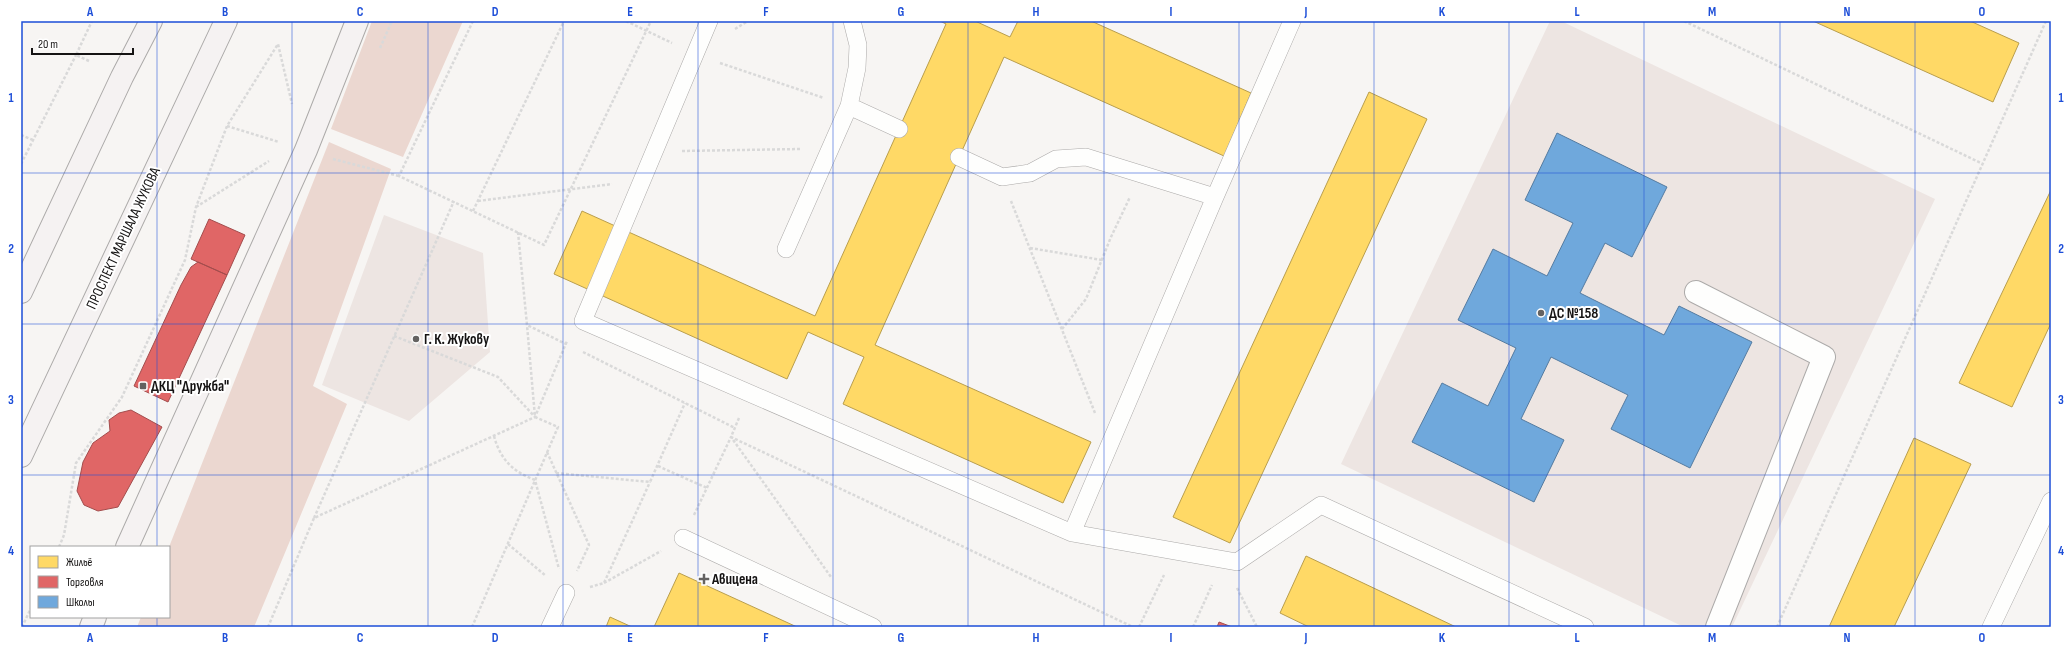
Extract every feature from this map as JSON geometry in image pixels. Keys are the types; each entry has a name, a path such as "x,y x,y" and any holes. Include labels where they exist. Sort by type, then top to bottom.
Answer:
{"main road":[{"path":"21,292 122,77 151,21"},
{"name":"ПРОСПЕКТ МАРШАЛА ЖУКОВА","path":"21,456 226,21"},
{"path":"127,546 306,150 357,21"},
{"path":"91,627 96,618"}],"street":[{"path":"1696,292 1824,357 1716,627"}],"lane":[{"path":"709,21 583,321 1072,533 1237,562 1321,505 1585,627"},
{"path":"786,249 849,106 857,68 858,45 852,21"},
{"path":"1072,533 1215,197 1292,21"},
{"path":"849,106 899,129"},
{"path":"959,157 1002,177 1030,173 1056,159 1086,157 1215,197"},
{"path":"1991,627 2051,501"},
{"path":"683,538 873,627"},
{"path":"550,627 566,593"}],"path":[{"path":"21,164 92,21"},
{"path":"399,176 473,21"},
{"path":"473,211 564,21"},
{"path":"331,158 399,176 544,245 651,21"},
{"path":"1686,21 1983,164"},
{"path":"1777,627 2046,21"},
{"path":"59,546 64,535 76,463 122,397 185,260 196,207 227,126 278,44 292,107"},
{"path":"695,54 849,106"},
{"path":"76,55 89,61"},
{"path":"21,135 33,140"},
{"path":"278,148 283,136"},
{"path":"654,152 830,149"},
{"path":"196,207 273,159"},
{"path":"1062,329 1086,299 1140,174"},
{"path":"1002,177 1108,448"},
{"path":"478,201 642,180"},
{"path":"268,627 314,518 454,201"},
{"path":"1030,248 1102,260"},
{"path":"314,518 535,417 565,343 583,321"},
{"path":"528,325 535,417"},
{"path":"394,336 498,377 535,417 558,428 472,627"},
{"path":"566,593 604,584 683,538 751,394"},
{"path":"604,584 685,403"},
{"path":"494,436 497,446 508,464 516,471 535,480 566,593"},
{"path":"731,437 832,578"},
{"path":"731,437 1133,627"},
{"path":"547,452 589,545 566,593"},
{"path":"658,466 707,488"},
{"path":"556,473 650,482"},
{"path":"508,544 566,593"},
{"path":"1139,627 1175,551"},
{"path":"1193,627 1210,589"},
{"path":"22,627 30,610"}],"shaded area":[{"path":"372,21 463,21 403,157 331,129"},
{"path":"1550,21 1561,21 1935,199 1732,627 1684,627 1341,464"},
{"path":"329,142 391,169 313,386 347,404 254,627 137,627 141,618 170,618 169,546"},
{"path":"384,215 483,253 490,352 409,421 322,385"}],"building: Жильё":[{"path":"940,21 975,21 1010,37 1018,21 1091,21 1251,93 1224,156 1004,57 875,345 1091,442 1063,503 843,404 864,357 808,332 787,379 554,274 582,211 815,316 946,24"},
{"path":"1813,21 1970,21 2019,43 1993,102"},
{"path":"1369,92 1427,119 1230,543 1173,517"},
{"path":"2051,190 2051,323 2012,407 1959,383"},
{"path":"1914,438 1971,464 1894,627 1829,627"},
{"path":"1306,556 1456,627 1309,627 1280,613"},
{"path":"679,573 797,627 654,627"},
{"path":"610,617 632,627 606,627"}],"building: Торговля":[{"path":"209,219 245,235 227,275 191,259"},
{"path":"198,262 227,275 168,402 134,386 181,285 191,267"},
{"path":"131,410 162,427 118,507 98,511 84,505 77,491 83,462 93,443 110,431 109,420 119,413"},
{"path":"1219,622 1232,627 1217,627"}],"building: Школы":[{"name":"ДС №158","path":"1557,133 1667,187 1632,257 1605,243 1580,293 1664,335 1679,306 1752,342 1690,468 1611,429 1628,395 1551,357 1521,419 1564,440 1534,502 1412,442 1442,383 1488,406 1516,348 1458,320 1493,249 1547,276 1573,223 1525,200"}],"place":[{"name":"ДС №158","path":"1541,313"},
{"name":"Г. К. Жукову","path":"416,339"},
{"name":"ДКЦ \"Дружба\"","path":"143,386"},
{"name":"Авицена","path":"704,579"}]}
